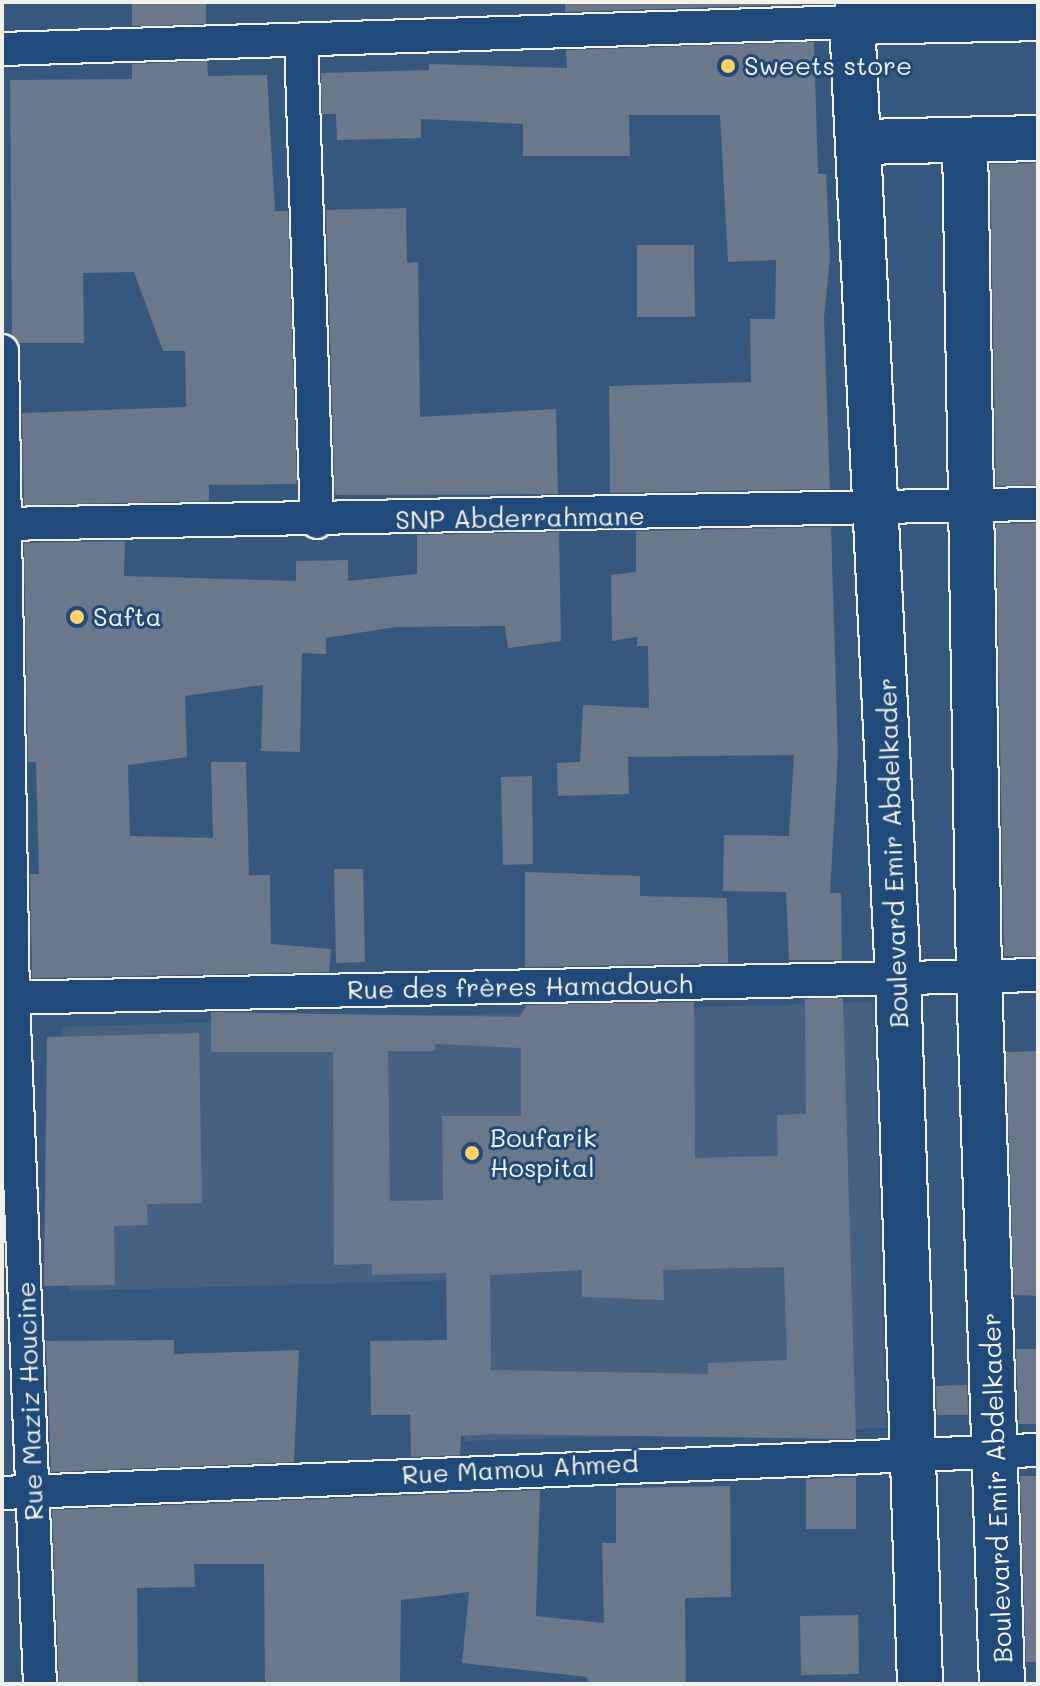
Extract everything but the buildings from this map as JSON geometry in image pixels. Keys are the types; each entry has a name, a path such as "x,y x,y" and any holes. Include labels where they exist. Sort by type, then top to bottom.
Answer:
{"street":[{"path":"2,49 301,40 852,12 1038,18"},
{"name":"Boulevard Emir Abdelkader","path":"852,12 862,142 898,978 920,1684"},
{"path":"301,40 317,522"},
{"path":"862,142 1038,138"},
{"name":"Boulevard Emir Abdelkader","path":"965,141 979,976 1018,1450 1002,1684"},
{"name":"Rue Maziz Houcine","path":"2,351 8,998 34,1493 40,1684"},
{"name":"SNP Abderrahmane","path":"5,524 879,512 1038,504"},
{"name":"Rue des frères Hamadouch","path":"8,998 1038,975"},
{"name":"Rue Mamou Ahmed","path":"2,1493 914,1451 1018,1450"}],"shaded area":[{"name":"Boufarik Hospital","path":"873,1002 886,1428 465,1441 460,1280 70,1291 62,1027"}],"place":[{"name":"Sweets store","path":"728,66"},
{"name":"Safta","path":"77,617"},
{"name":"Boufarik Hospital","path":"472,1153"}]}
